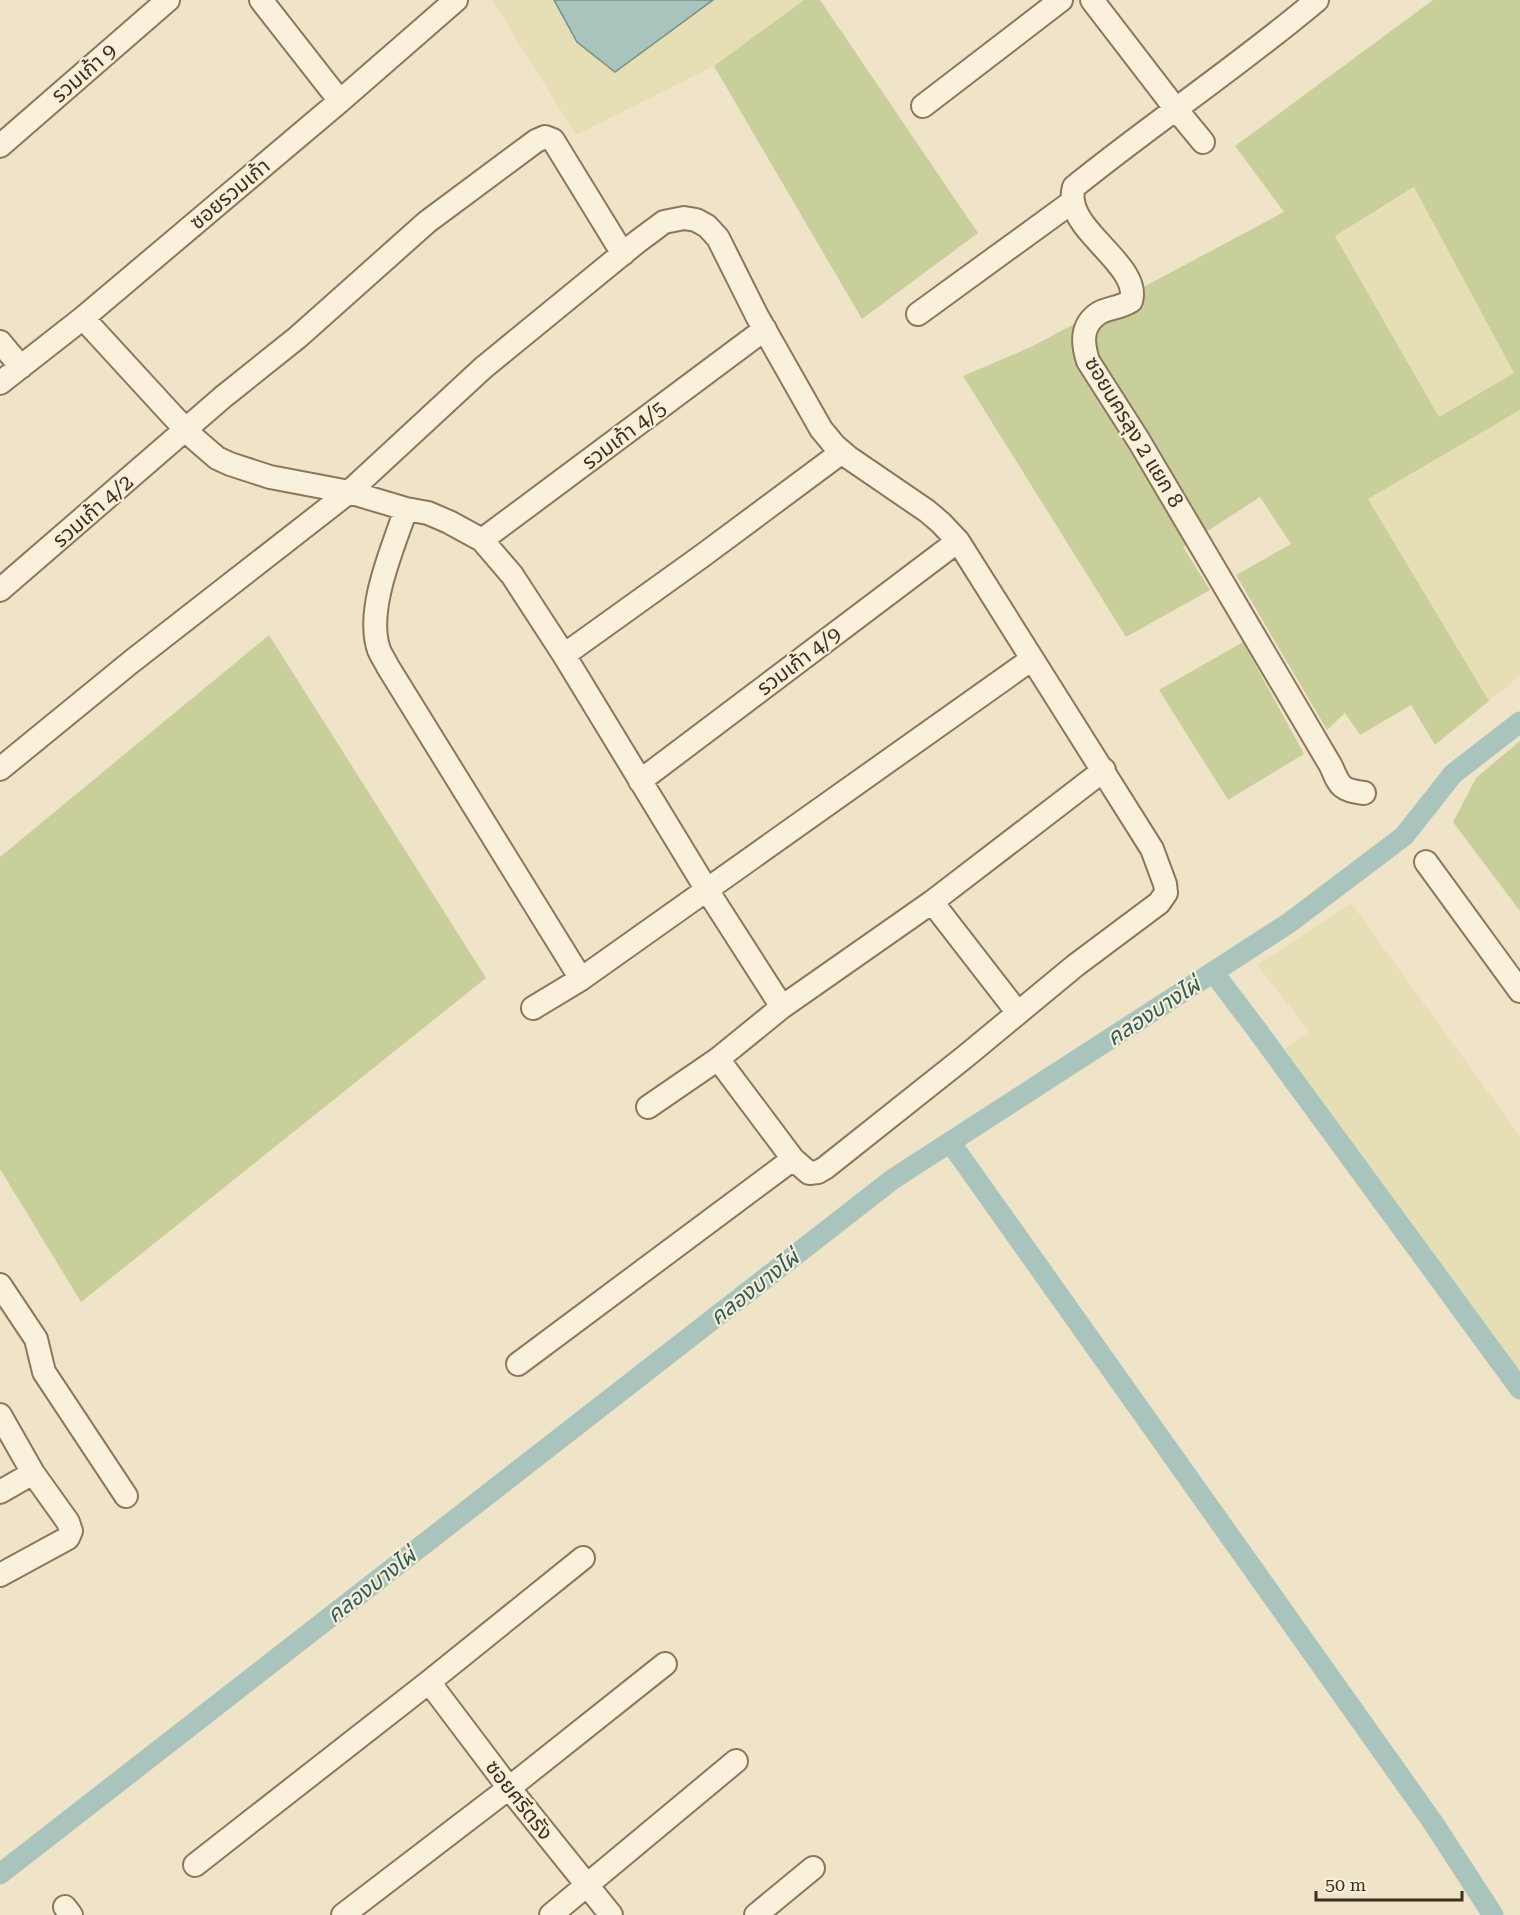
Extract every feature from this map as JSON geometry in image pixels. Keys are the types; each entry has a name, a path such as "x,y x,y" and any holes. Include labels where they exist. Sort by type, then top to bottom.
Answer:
{"street":[{"name":"รวมเก้า 9","path":"0,146 168,0"},
{"path":"261,0 340,101"},
{"name":"ซอยรวมเก้า","path":"0,383 83,318 340,101 433,8 456,0"},
{"path":"922,106 1061,0"},
{"path":"1092,0 1203,142"},
{"path":"918,314 1072,202 1074,187 1317,0"},
{"name":"รวมเก้า 4/2","path":"0,590 223,397 298,337 427,222 536,141 545,137 553,140 623,254"},
{"name":"ซอยนครลุง 2 แยก 8","path":"1072,202 1083,223 1123,270 1133,293 1131,301 1121,307 1100,312 1088,323 1083,347 1088,361 1139,441 1220,577 1331,766 1339,784 1345,790 1364,793"},
{"path":"0,769 131,662 349,492 483,368 623,254 664,222 684,218 696,220 707,226 718,238 765,329 821,429 842,452 927,511 958,541 1152,849 1166,884 1166,893 1159,903 1076,964 825,1168 809,1173 793,1159 718,1059"},
{"path":"83,318 186,430 218,458 270,477 349,492 428,513 482,540 512,575 564,655 640,782 782,1007"},
{"name":"รวมเก้า 4/5","path":"482,540 765,329"},
{"path":"0,342 21,367"},
{"path":"564,655 842,452"},
{"path":"406,509 376,600 375,626 378,649 581,979"},
{"name":"รวมเก้า 4/9","path":"640,782 958,541"},
{"path":"533,1008 581,979 1032,659"},
{"path":"648,1107 718,1059 782,1007 932,902 1104,770"},
{"path":"1426,862 1520,991"},
{"path":"932,902 1018,1013"},
{"path":"518,1364 793,1159"},
{"path":"0,1285 36,1338 44,1372 126,1496"},
{"path":"0,1415 33,1473 70,1527 70,1536 0,1575"},
{"path":"0,1491 33,1473"},
{"path":"195,1865 583,1558"},
{"path":"342,1915 509,1788 665,1664"},
{"name":"ซอยศรีตรัง","path":"429,1682 509,1788 611,1915"},
{"path":"551,1915 736,1761"},
{"path":"756,1915 813,1868"}],"shaded area":[{"path":"492,0 554,0 577,42 615,72 713,0 804,0 714,66 576,135"},
{"path":"1415,187 1514,373 1439,417 1335,236"},
{"path":"1520,410 1520,676 1489,701 1368,499"},
{"path":"1351,903 1520,1136 1520,1385 1285,1049 1309,1031 1257,965"}],"green space":[{"path":"804,0 820,0 978,233 862,319 714,66"},
{"path":"1433,0 1520,0 1520,410 1368,499 1489,701 1435,745 1411,705 1360,735 1345,713 1327,730 1236,575 1291,544 1260,497 1183,547 1210,590 1126,637 963,376 1033,346 1284,212 1235,146","holes":["1414,187 1514,373 1439,417 1335,236"]},
{"path":"269,635 486,978 81,1302 0,1169 0,857"},
{"path":"1243,642 1304,754 1228,800 1159,690"},
{"path":"1520,741 1520,911 1453,822 1476,778"}],"water":[{"path":"554,0 713,0 615,72 577,42"}],"waterway":[{"name":"คลองบางไผ่","path":"0,1874 893,1179 1289,923 1404,836 1453,774 1520,722"},
{"path":"1213,972 1520,1389"},
{"path":"950,1142 1434,1824 1493,1915"}]}
